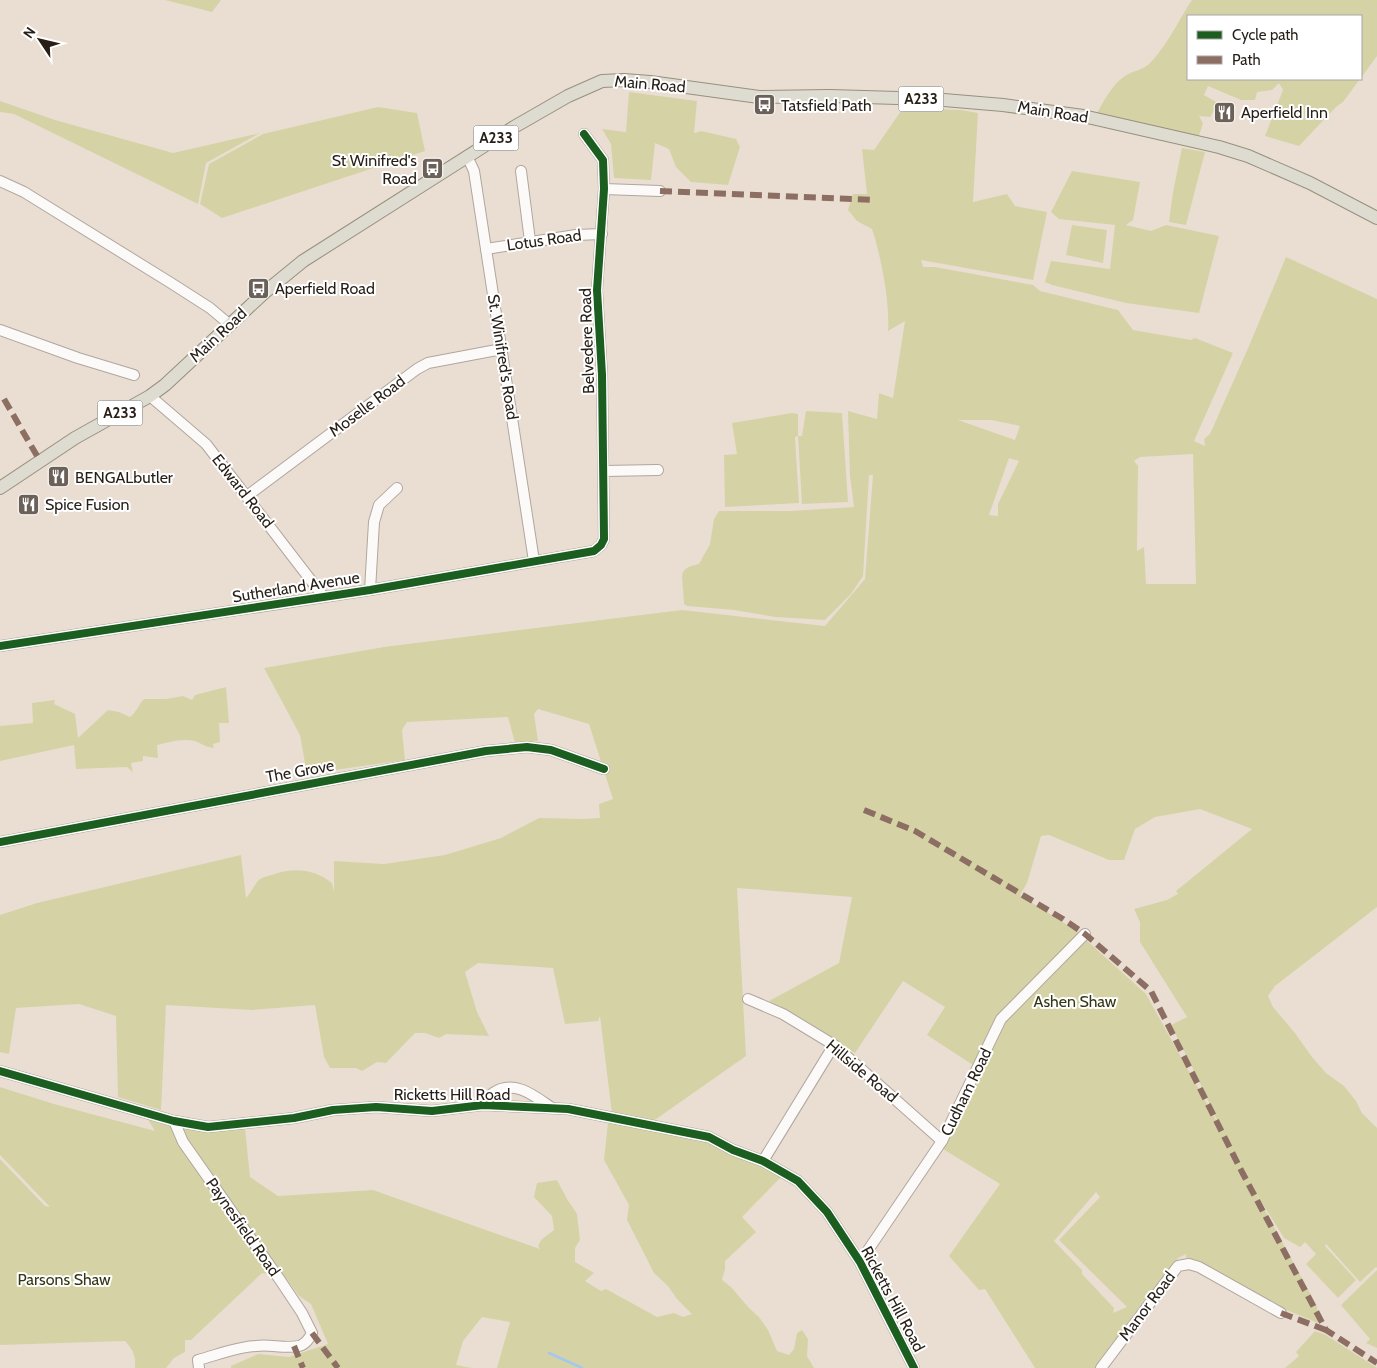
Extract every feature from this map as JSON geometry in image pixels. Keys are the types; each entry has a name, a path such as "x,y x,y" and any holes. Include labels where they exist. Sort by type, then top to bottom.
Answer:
{"main road":[{"name":"Main Road","path":"0,488 75,438 150,396 264,292 304,262 466,156 568,96 591,85 614,80 650,82 759,97 830,96 932,100 1044,110 1093,118 1219,147 1248,156 1310,184 1377,218"}],"street":[{"name":"Belvedere Road","path":"584,134 603,160 604,189 597,290 602,375 604,539 601,545 594,551"},
{"name":"St. Winifred's Road","path":"466,156 474,171 534,561"},
{"path":"521,171 530,241"},
{"path":"0,181 24,192 171,282 210,308 229,324"},
{"path":"604,189 660,191"},
{"name":"Lotus Road","path":"486,249 576,235 602,234"},
{"path":"0,330 78,358 134,375"},
{"name":"Moselle Road","path":"247,496 417,369 428,364 502,349"},
{"name":"Edward Road","path":"150,396 206,444 323,596"},
{"path":"604,471 658,470"},
{"path":"370,590 374,522 379,505 398,488"},
{"name":"Sutherland Avenue","path":"0,646 370,590 594,551"},
{"name":"The Grove","path":"0,842 486,751 527,747 552,750 604,769"},
{"name":"Cudham Road","path":"860,1262 942,1141 1001,1019 1084,934"},
{"name":"Hillside Road","path":"748,999 783,1014 834,1045 942,1141"},
{"path":"763,1161 834,1045"},
{"name":"Ricketts Hill Road","path":"0,1071 174,1121 208,1127 294,1118 332,1110 376,1107 432,1111 483,1105 568,1110 709,1137 733,1150 763,1161 798,1181 827,1212 860,1262 914,1368"},
{"path":"483,1105 494,1093 507,1088 525,1090 554,1109"},
{"name":"Paynesfield Road","path":"174,1121 183,1142 280,1280 302,1313 312,1333 309,1340 300,1346 258,1345 245,1347 198,1360 199,1368"},
{"name":"Manor Road","path":"1101,1368 1178,1266 1189,1264 1198,1267 1281,1313"}],"green space":[{"path":"165,0 221,0 212,12"},
{"path":"1192,0 1377,0 1377,56 1362,77 1362,15 1187,15 1187,80 1359,80 1343,102 1299,146 1265,136 1283,90 1279,83 1272,90 1257,92 1255,100 1241,100 1208,86 1204,95 1216,102 1215,109 1210,117 1199,116 1203,123 1199,136 1097,113 1116,84 1128,74 1149,64 1167,41"},
{"path":"629,92 697,101 694,133 701,131 736,139 740,147 728,185 691,182 676,167 669,149 655,143 651,180 614,178 611,144 602,129 626,132"},
{"path":"0,101 55,120 173,153 260,133 206,163 198,204 14,114 0,112"},
{"path":"378,107 417,113 425,151 222,218 200,204 209,164 263,134"},
{"path":"903,108 961,110 978,113 973,202 1007,194 1015,206 1047,212 1033,280 921,260 923,267 935,267 1033,285 1040,291 1118,310 1133,330 1191,340 1195,338 1233,353 1194,441 1205,446 1204,439 1210,434 1286,257 1377,299 1377,907 1275,986 1268,996 1273,1007 1312,1057 1326,1073 1344,1086 1356,1101 1362,1113 1377,1128 1377,1268 1360,1282 1326,1244 1325,1246 1356,1280 1338,1298 1306,1264 1316,1254 1305,1242 1300,1247 1284,1238 1254,1190 1317,1306 1318,1323 1187,1265 1186,1254 1178,1258 1134,1314 1096,1368 1035,1368 985,1289 979,1290 949,1256 1000,1184 943,1149 975,1091 972,1090 991,1029 973,1065 927,1035 945,1007 903,981 855,1053 769,1001 839,963 852,897 737,888 746,1056 642,1129 711,1143 783,1175 742,1217 756,1232 725,1261 722,1280 759,1317 768,1330 777,1351 789,1355 794,1349 797,1333 802,1330 808,1339 807,1356 814,1368 497,1368 510,1322 482,1317 463,1341 456,1365 472,1368 231,1368 231,1366 258,1354 289,1357 328,1344 311,1304 299,1296 286,1278 262,1273 191,1340 185,1340 185,1352 174,1358 166,1368 135,1368 133,1353 125,1341 0,1345 0,1159 45,1206 50,1207 0,1155 0,1087 54,1104 155,1131 147,1118 207,1131 245,1128 250,1177 278,1196 373,1190 540,1249 538,1246 541,1240 554,1230 552,1216 534,1197 537,1183 557,1180 577,1214 580,1240 575,1248 575,1262 594,1273 585,1281 601,1291 606,1289 657,1317 674,1313 683,1317 692,1314 654,1273 627,1220 629,1205 604,1160 608,1122 613,1122 600,1016 598,1021 565,1024 553,968 478,963 465,972 477,1012 489,1036 446,1034 439,1038 425,1033 415,1033 386,1063 377,1062 362,1071 356,1068 330,1068 324,1057 315,1005 252,1010 166,1005 161,1110 118,1097 116,1016 79,1004 16,1008 9,1054 0,1052 0,915 37,903 241,855 246,898 261,878 295,870 311,872 325,878 332,883 334,892 334,861 384,864 445,855 501,838 539,818 600,818 599,804 613,799 589,724 538,709 534,714 538,741 515,743 508,717 407,722 402,730 405,760 307,774 300,735 264,668 384,647 682,610 825,626 865,579 873,475 869,475 863,576 851,594 825,620 775,617 734,610 687,606 684,604 682,576 690,566 699,564 710,544 714,519 719,511 790,511 854,507 850,476 848,411 877,419 879,393 893,398 905,321 888,331 888,307 884,280 879,252 872,229 857,221 848,210 853,194 867,194 862,149 874,150","holes":["958,420 991,420 1020,426 1015,440","1193,454 1196,584 1146,584 1144,547 1137,551 1138,466 1134,461 1140,457","1009,458 1019,461 998,504 998,516 989,515","1200,809 1252,829 1176,891 1178,894 1167,900 1134,909 1140,922 1140,942 1187,1017 1171,1025 1222,1131 1146,994 1075,930 1020,895 1027,883 1041,836 1049,835 1109,860 1124,860 1135,829 1155,817","1096,1192 1100,1197 1059,1240 1127,1307 1113,1313 1114,1308 1082,1274 1082,1270 1054,1241"]},
{"path":"1182,148 1205,152 1186,225 1169,222"},
{"path":"1072,171 1140,182 1133,220 1126,225 1151,231 1166,225 1219,236 1199,313 1126,303 1045,282 1051,261 1110,269 1115,225 1059,219 1051,212"},
{"path":"1072,225 1107,230 1103,263 1066,255"},
{"path":"806,411 842,413 848,502 802,504 798,436 802,436"},
{"path":"792,413 798,414 798,436 795,437 799,503 725,507 724,455 737,454 732,423"},
{"path":"226,687 229,723 219,723 220,742 213,744 214,748 195,741 186,740 157,745 158,758 143,756 143,761 131,763 133,772 127,767 76,769 74,745 0,761 0,726 33,723 32,703 55,700 54,704 75,714 78,738 108,710 130,717 144,699 166,699 183,696 192,700 195,695"},
{"path":"1377,1270 1377,1348 1366,1343 1370,1339 1341,1305"},
{"path":"1315,1331 1326,1335 1377,1368 1285,1368 1299,1356 1296,1352"}],"waterway":[{"path":"549,1353 582,1368"}],"marked path":[{"path":"660,191 875,200"},
{"path":"4,399 40,461"},
{"path":"864,810 915,831 1063,919 1085,934 1151,991 1242,1172 1326,1330 1377,1363"},
{"path":"1281,1313 1326,1330"},
{"path":"312,1333 338,1368"},
{"path":"294,1346 303,1368"}],"cycle path":[{"path":"0,646 370,590 594,551 601,545 604,539 602,375 597,290 604,189 603,160 584,134"},
{"path":"0,842 486,751 527,747 551,750 604,769"},
{"path":"0,1071 174,1121 208,1127 294,1118 333,1110 376,1107 432,1111 483,1105 568,1109 709,1137 733,1150 763,1161 798,1181 827,1212 860,1262 914,1368"}],"place":[{"name":"Tatsfield Path","path":"765,105"},
{"name":"Aperfield Inn","path":"1225,112"},
{"name":"St Winifred's Road","path":"433,169"},
{"name":"Aperfield Road","path":"259,288"},
{"name":"BENGALbutler","path":"59,477"},
{"name":"Spice Fusion","path":"29,504"}],"park label":[{"name":"Ashen Shaw","path":"1075,1001"},
{"name":"Parsons Shaw","path":"64,1279"}]}
